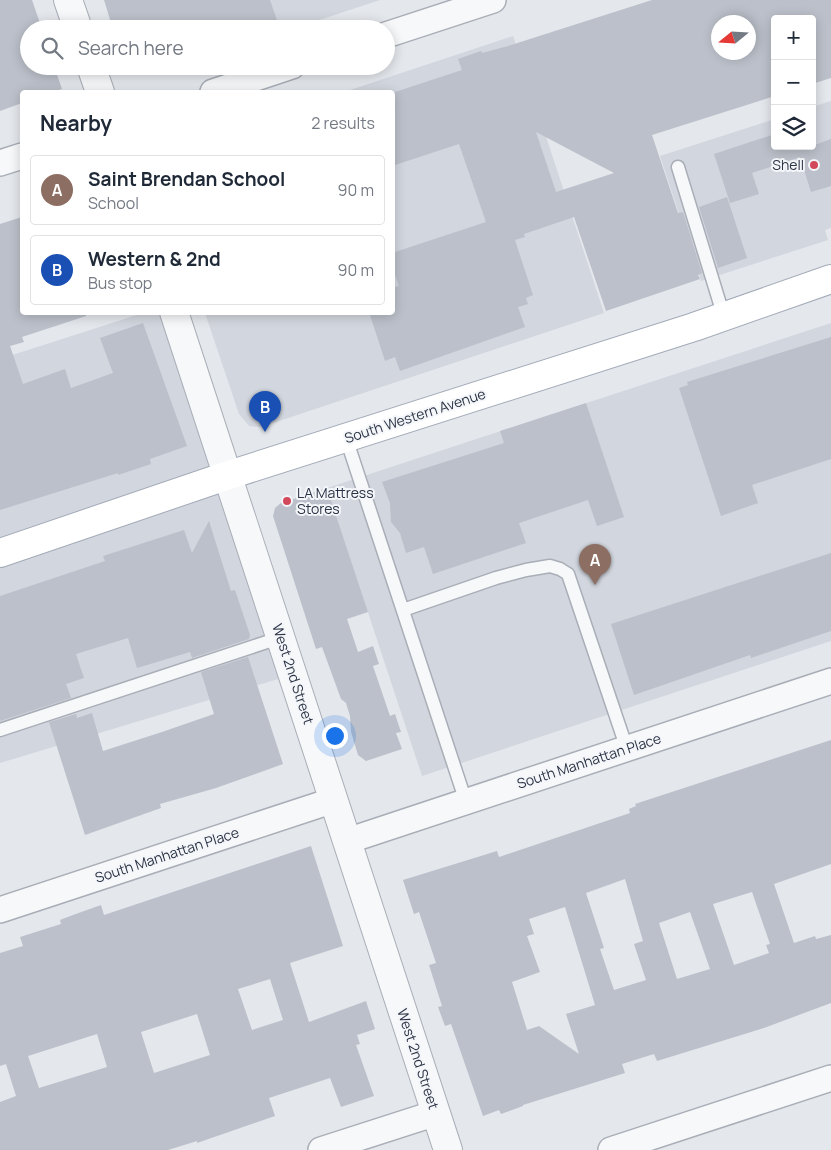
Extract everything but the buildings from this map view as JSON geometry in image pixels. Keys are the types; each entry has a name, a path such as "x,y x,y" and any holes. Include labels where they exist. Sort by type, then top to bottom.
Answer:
{"main road":[{"name":"South Western Avenue","path":"0,553 229,475 724,317 831,280"}],"street":[{"path":"68,0 75,20"},
{"path":"395,32 493,0"},
{"path":"94,75 99,90"},
{"path":"219,90 265,75"},
{"path":"0,163 20,157"},
{"name":"West 2nd Street","path":"175,315 282,637 448,1150"},
{"name":"South Manhattan Place","path":"348,841 831,682"},
{"name":"South Manhattan Place","path":"0,910 334,800"},
{"path":"611,1150 831,1078"},
{"path":"321,1150 436,1113"}],"lane":[{"path":"678,167 724,317"},
{"path":"346,438 466,802"},
{"path":"403,610 496,578 550,566 560,568 568,574 627,749"},
{"path":"0,730 282,637"}],"shaded area":[{"path":"218,0 380,0 319,20 224,20"},
{"path":"513,36 604,313 270,424 259,427 249,426 239,414 206,315 395,315 395,90 350,90"},
{"path":"831,101 831,228 825,230 828,240 701,281 660,156 771,120 771,150 816,150 816,106"},
{"path":"137,315 163,315 285,677 0,763 0,359"},
{"path":"831,323 831,641 422,776 327,488"}],"place":[{"name":"Shell","path":"814,165"},
{"name":"Western & 2nd","path":"265,432"},
{"name":"LA Mattress Stores","path":"287,501"},
{"name":"Saint Brendan School","path":"595,585"}]}
